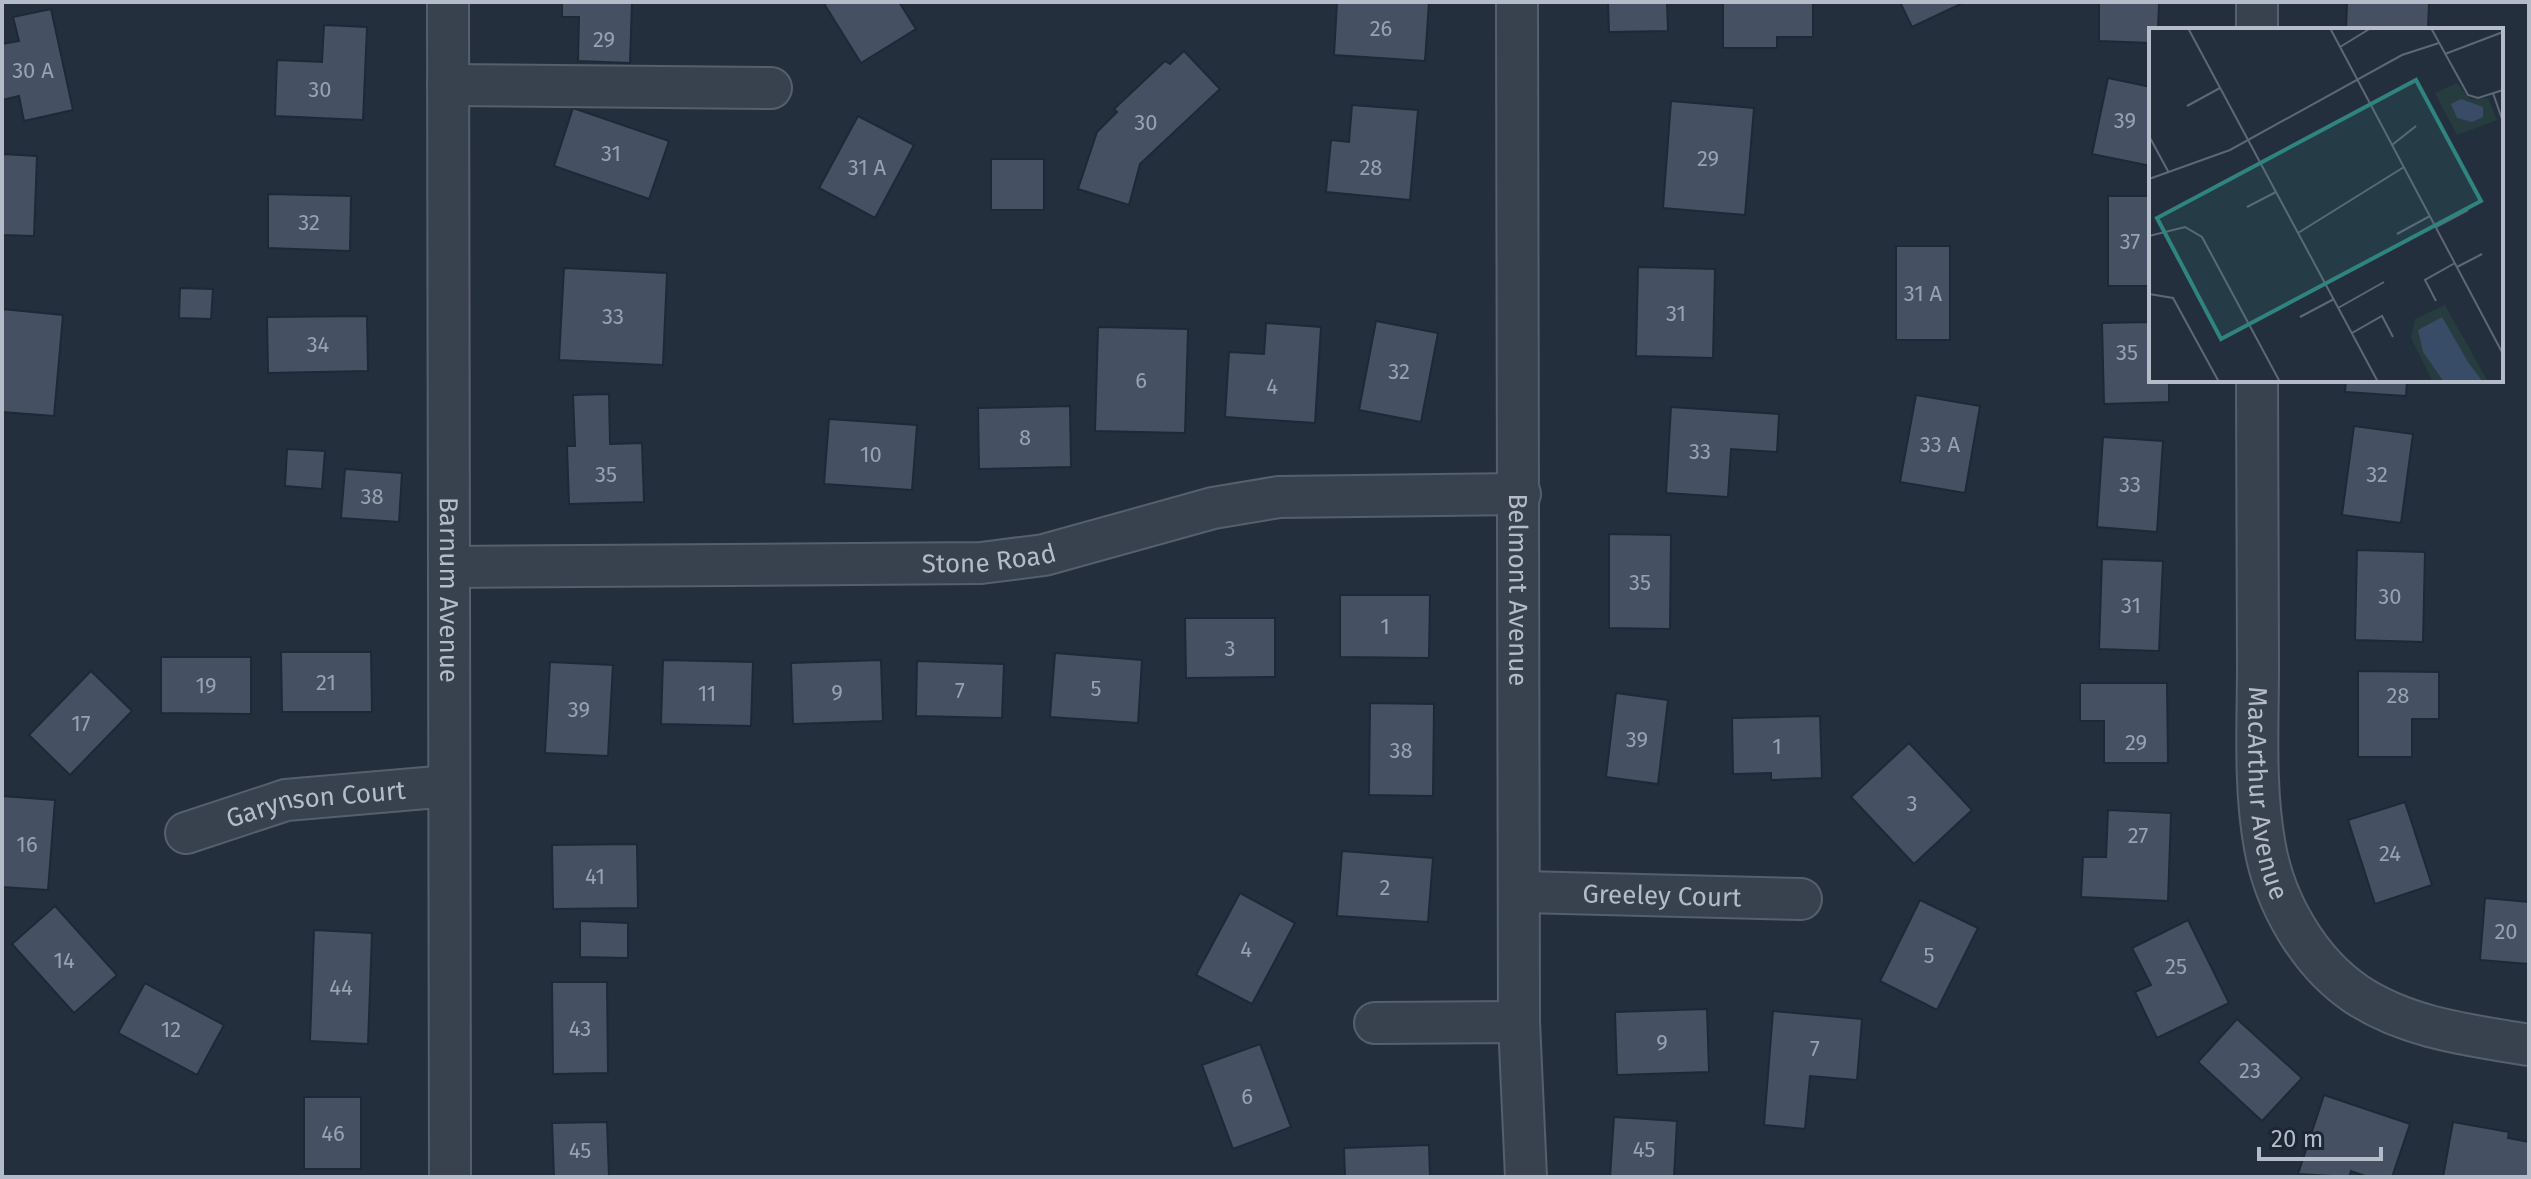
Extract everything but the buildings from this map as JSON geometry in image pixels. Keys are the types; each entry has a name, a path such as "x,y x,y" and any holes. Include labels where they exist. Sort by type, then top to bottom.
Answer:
{"street":[{"name":"Barnum Avenue","path":"448,2 450,1177"},
{"name":"Belmont Avenue","path":"1517,2 1522,892 1519,1022 1526,1177"},
{"path":"2257,2 2257,28"},
{"path":"448,85 771,88"},
{"name":"MacArthur Avenue","path":"2257,382 2258,778 2265,849 2292,923 2315,957 2355,993 2401,1018 2437,1029 2529,1045"},
{"name":"Stone Road","path":"449,567 981,563 1044,555 1213,508 1279,497 1520,494"},
{"name":"Garynson Court","path":"186,833 286,800 449,786"},
{"name":"Greeley Court","path":"1522,892 1801,899"},
{"path":"1375,1023 1519,1022"}]}
